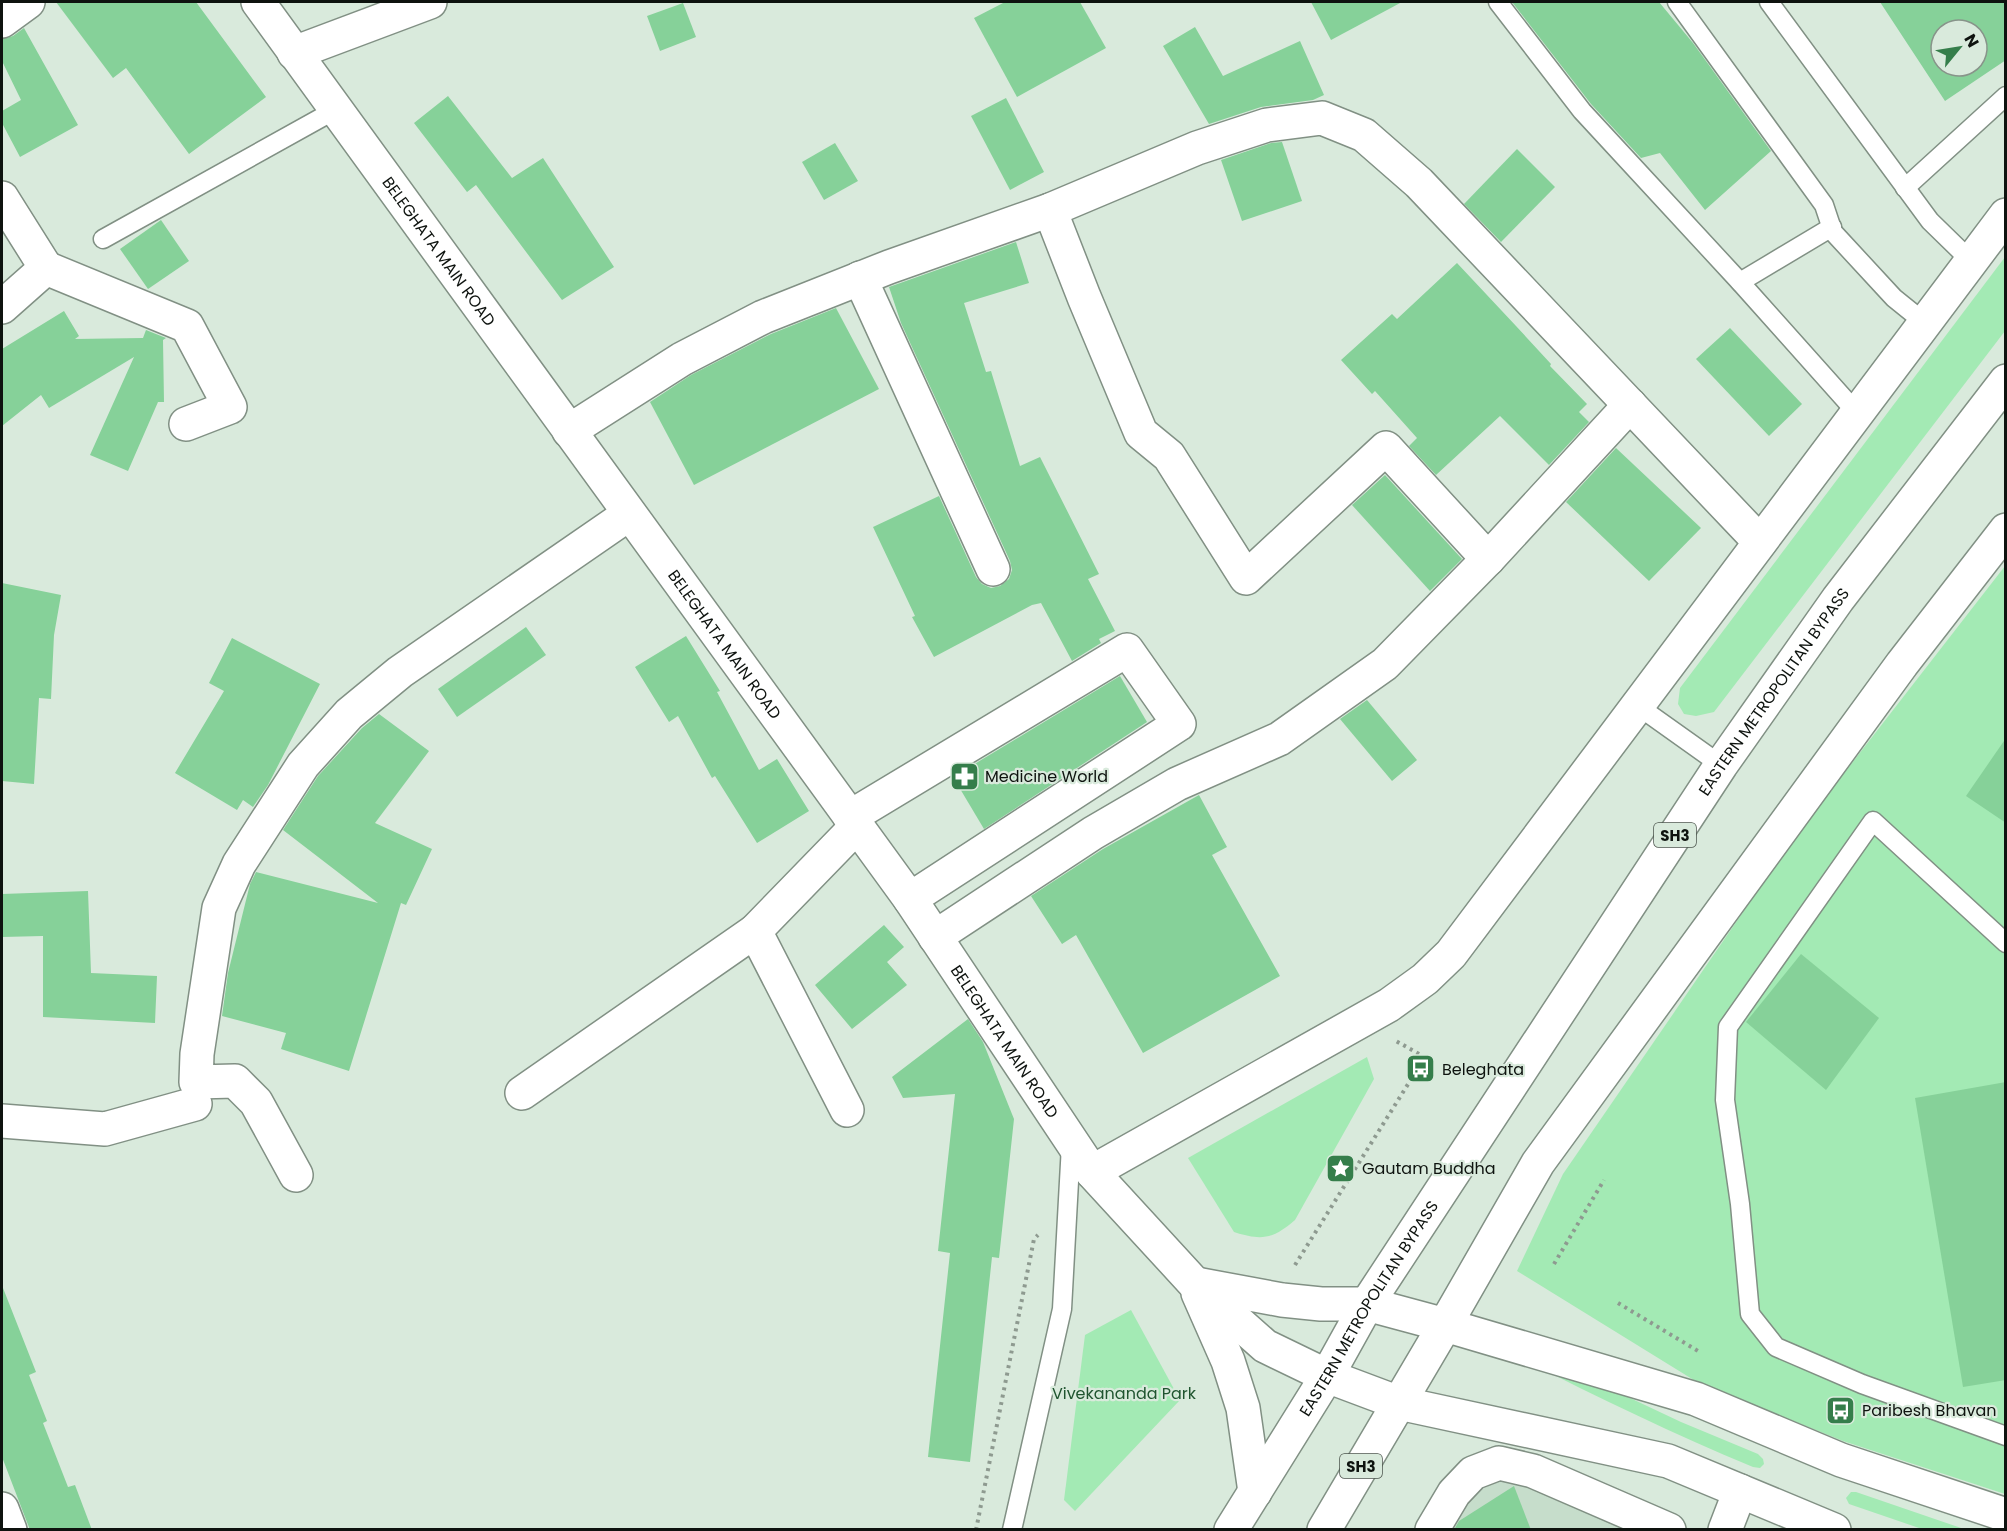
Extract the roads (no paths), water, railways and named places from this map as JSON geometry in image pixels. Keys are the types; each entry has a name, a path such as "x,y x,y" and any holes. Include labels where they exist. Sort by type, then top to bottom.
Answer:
{"street":[{"path":"2,21 28,2"},
{"name":"BELEGHATA MAIN ROAD","path":"258,2 910,899 1092,1172 1194,1283"},
{"path":"294,53 430,2"},
{"path":"569,431 682,359 763,317 1050,210 1197,148 1267,125 1322,118 1364,135 1419,183 1760,542"},
{"path":"2,198 46,268 187,326 230,407 186,424"},
{"path":"1050,210 1141,433 1168,456 1246,578 1386,448 1488,559"},
{"path":"1092,1172 1389,1005 1425,979 1451,954 2006,215"},
{"path":"2,307 46,268"},
{"path":"860,279 993,569"},
{"name":"EASTERN METROPOLITAN BYPASS","path":"1231,1530 1327,1376 1367,1304 1721,765 1838,599 2006,381"},
{"path":"935,937 1093,833 1177,784 1279,739 1385,664 1488,559 1630,405"},
{"path":"296,1175 256,1102 235,1081 196,1082 197,1054 219,908 239,864 303,765 349,714 400,672 629,514"},
{"name":"SH3","path":"1324,1530 1446,1325 1538,1163 1902,664 2006,530"},
{"path":"522,1093 755,931 854,822 1127,650 1179,724 910,899"},
{"path":"755,931 847,1110"},
{"path":"2,1121 105,1128 195,1104"},
{"path":"1194,1283 1281,1300 1321,1304 1367,1304 1446,1325 1696,1399 1841,1460 2006,1515"},
{"path":"1194,1283 1265,1346 1327,1376 1399,1403 1668,1461 1834,1530"},
{"path":"1194,1283 1228,1360 1243,1408 1255,1492"},
{"path":"1432,1530 1454,1492 1473,1473 1499,1463 1533,1471 1669,1530"},
{"path":"1725,1530 1740,1491"},
{"path":"2,1509 10,1530"}],"lane":[{"path":"1498,2 1582,111 1857,413"},
{"path":"1677,2 1824,205 1833,232 1894,298 1925,323"},
{"path":"1769,2 1930,221 1971,261"},
{"path":"1905,188 2006,96"},
{"path":"103,239 335,110"},
{"path":"1740,282 1832,227"},
{"path":"1638,706 1721,765"},
{"path":"2006,943 1873,821 1728,1027 1725,1100 1740,1204 1750,1314 1776,1347 1862,1384 2006,1436"},
{"path":"1012,1530 1062,1309 1071,1143"}],"place":[{"name":"Medicine World","path":"964,776"},
{"name":"Beleghata","path":"1421,1069"},
{"name":"Gautam Buddha","path":"1341,1168"},
{"name":"Paribesh Bhavan","path":"1841,1410"}],"park label":[{"name":"Vivekananda Park","path":"1124,1393"}]}
